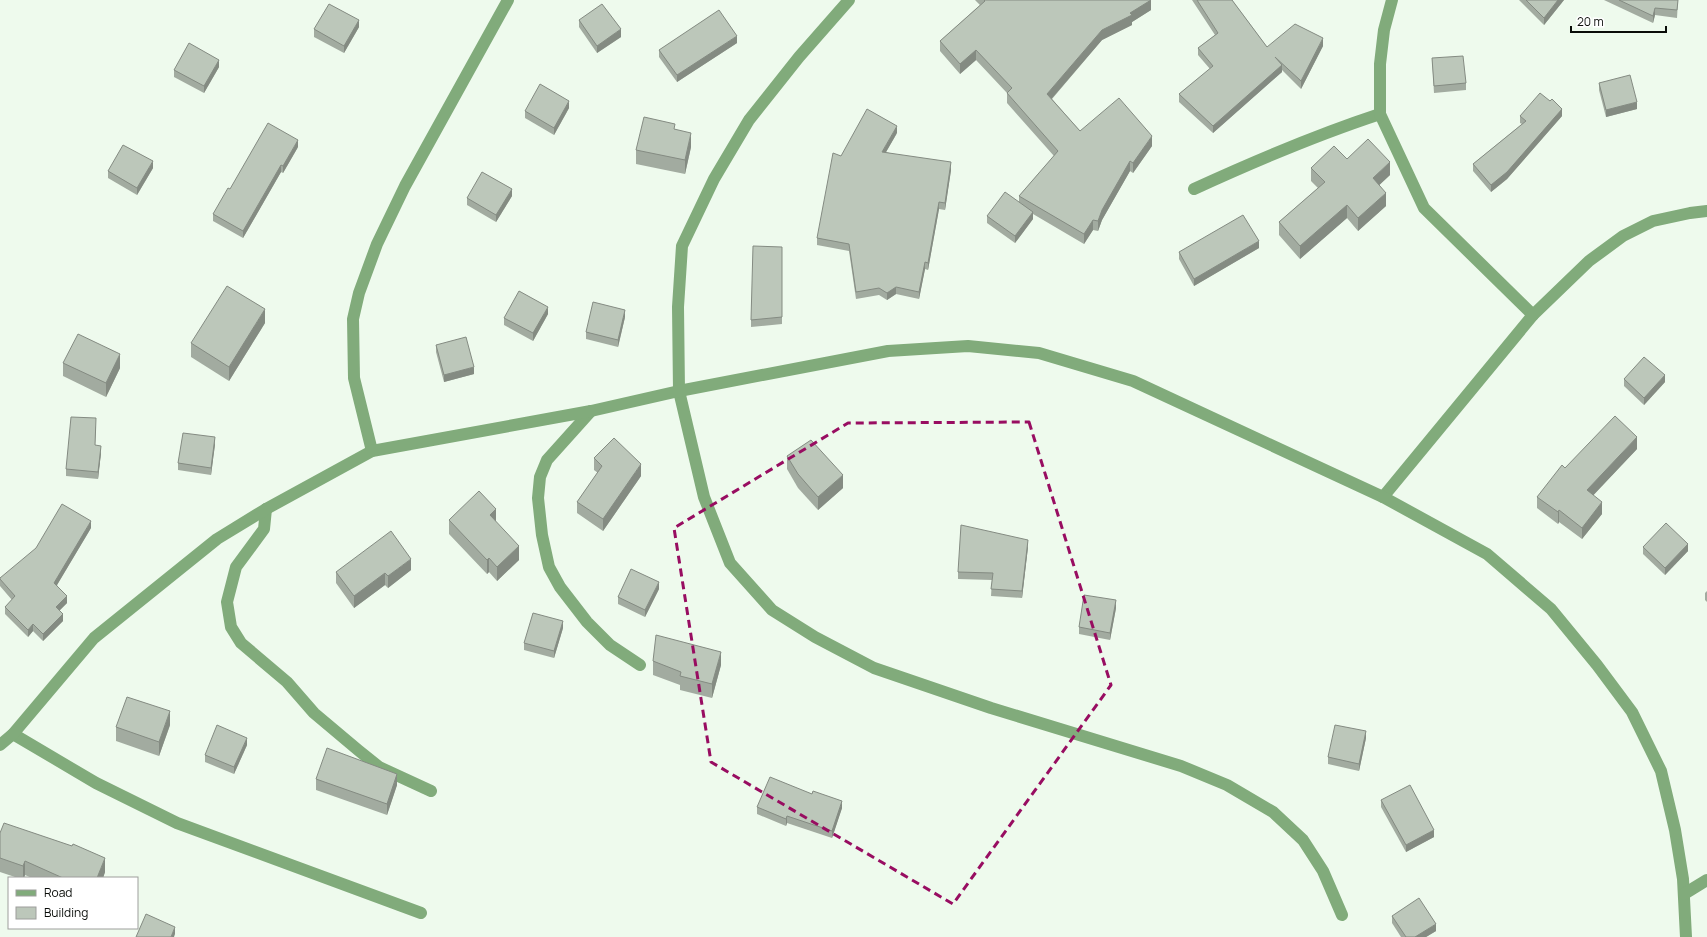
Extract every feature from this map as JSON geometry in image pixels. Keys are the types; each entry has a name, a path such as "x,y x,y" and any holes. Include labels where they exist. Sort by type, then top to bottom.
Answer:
{"street":[{"path":"372,451 354,378 353,319 359,293 376,244 405,186 508,0"},
{"path":"849,0 749,120 714,179 682,246 678,307 679,391 704,497 730,563 772,610 815,637 874,668 991,708 1181,766 1228,785 1273,812 1303,840 1323,871 1342,915"},
{"path":"1392,0 1384,30 1380,64 1380,114 1424,208 1533,315"},
{"path":"1194,189 1311,138 1380,114"},
{"path":"1383,497 1533,315 1589,261 1623,236 1653,221 1690,213 1707,212"},
{"path":"0,745 13,734 94,638 217,539 266,509 372,451 591,411 679,391 888,351 968,346 1039,353 1133,381 1383,497 1487,554 1551,609 1597,665 1632,712 1661,771 1675,830 1684,894 1686,937"},
{"path":"591,411 547,460 540,477 538,498 542,535 549,567 560,587 578,611 610,645 640,665"},
{"path":"266,509 264,529 236,568 227,602 231,627 241,644 287,682 314,713 358,750 379,767 431,791"},
{"path":"13,734 96,783 177,823 421,913"},
{"path":"1684,894 1707,880"}],"highlighted area":[{"path":"1029,422 1111,685 953,904 711,762 674,528 848,423"}],"building":[{"path":"984,0 1151,0 1130,13 1132,15 1102,30 1047,94 1080,131 1119,98 1152,136 1133,163 1130,161 1102,210 1098,221 1093,220 1084,234 1019,196 1058,151 1007,93 1012,88 976,50 960,64 940,41 985,1"},
{"path":"1197,0 1232,0 1267,47 1295,24 1323,38 1301,81 1275,57 1282,65 1213,126 1179,94 1213,66 1198,48 1218,33"},
{"path":"1526,0 1558,0 1544,18"},
{"path":"1619,0 1678,0 1677,10 1655,8 1653,16"},
{"path":"329,4 359,20 344,46 314,29"},
{"path":"602,4 621,29 597,46 579,20"},
{"path":"719,10 737,36 677,75 659,50"},
{"path":"189,43 219,60 204,86 174,70"},
{"path":"1463,56 1466,83 1434,86 1432,58"},
{"path":"1630,75 1637,102 1606,110 1599,83"},
{"path":"540,84 569,101 554,128 525,111"},
{"path":"1540,93 1550,101 1552,99 1562,109 1507,172 1491,185 1473,164 1526,121 1520,116"},
{"path":"867,109 897,126 882,152 951,162 945,203 939,202 928,263 925,262 919,292 896,287 887,293 879,288 856,292 849,244 817,238 833,153 841,156"},
{"path":"644,117 675,124 674,129 691,133 685,160 636,150"},
{"path":"268,123 298,140 283,166 281,165 243,231 213,214 228,188 230,189"},
{"path":"1368,139 1390,162 1373,178 1386,193 1358,218 1347,205 1300,246 1279,222 1325,182 1311,168 1334,146 1347,159"},
{"path":"123,145 153,161 137,188 108,171"},
{"path":"482,172 512,189 496,215 467,198"},
{"path":"1005,192 1033,212 1015,236 987,216"},
{"path":"1243,215 1259,241 1194,279 1179,252"},
{"path":"753,246 782,247 782,317 751,320"},
{"path":"227,286 265,309 229,367 191,343"},
{"path":"519,291 548,307 533,333 504,318"},
{"path":"593,302 625,310 618,340 586,332"},
{"path":"78,334 120,354 106,383 63,363"},
{"path":"466,337 474,367 444,375 436,345"},
{"path":"1644,357 1665,375 1644,398 1624,379"},
{"path":"1615,416 1637,437 1587,490 1602,502 1582,528 1559,510 1558,512 1537,497 1562,465 1565,468"},
{"path":"71,417 96,418 95,445 101,446 98,472 66,469"},
{"path":"183,433 215,437 211,468 178,463"},
{"path":"614,438 641,464 603,519 577,502 602,466 594,458"},
{"path":"811,440 843,475 818,497 798,474 787,456"},
{"path":"479,491 496,509 490,515 519,546 497,567 489,558 487,560 449,520"},
{"path":"62,504 91,521 54,583 67,596 56,607 63,614 43,634 33,624 28,630 5,607 15,596 0,578 36,548"},
{"path":"1666,523 1688,544 1665,568 1643,547"},
{"path":"961,525 1028,540 1022,591 991,589 993,573 958,572"},
{"path":"391,531 411,559 388,576 385,573 354,596 336,572"},
{"path":"631,569 659,582 645,610 618,597"},
{"path":"1084,595 1116,600 1110,633 1079,627"},
{"path":"533,613 563,621 554,651 524,643"},
{"path":"656,635 721,652 712,684 680,676 681,672 653,661"},
{"path":"127,697 170,711 159,742 116,727"},
{"path":"217,725 247,738 234,767 205,755"},
{"path":"1335,725 1366,731 1359,764 1328,757"},
{"path":"327,748 397,774 387,804 316,779"},
{"path":"770,777 812,794 813,791 842,801 832,831 787,816 786,819 757,807"},
{"path":"1410,785 1434,830 1406,845 1381,800"},
{"path":"4,823 72,846 73,844 105,858 97,877 61,877 25,861 23,866 0,858 0,833"},
{"path":"1419,898 1436,924 1415,937 1406,937 1392,916"},
{"path":"146,914 175,927 171,937 136,937"}]}
